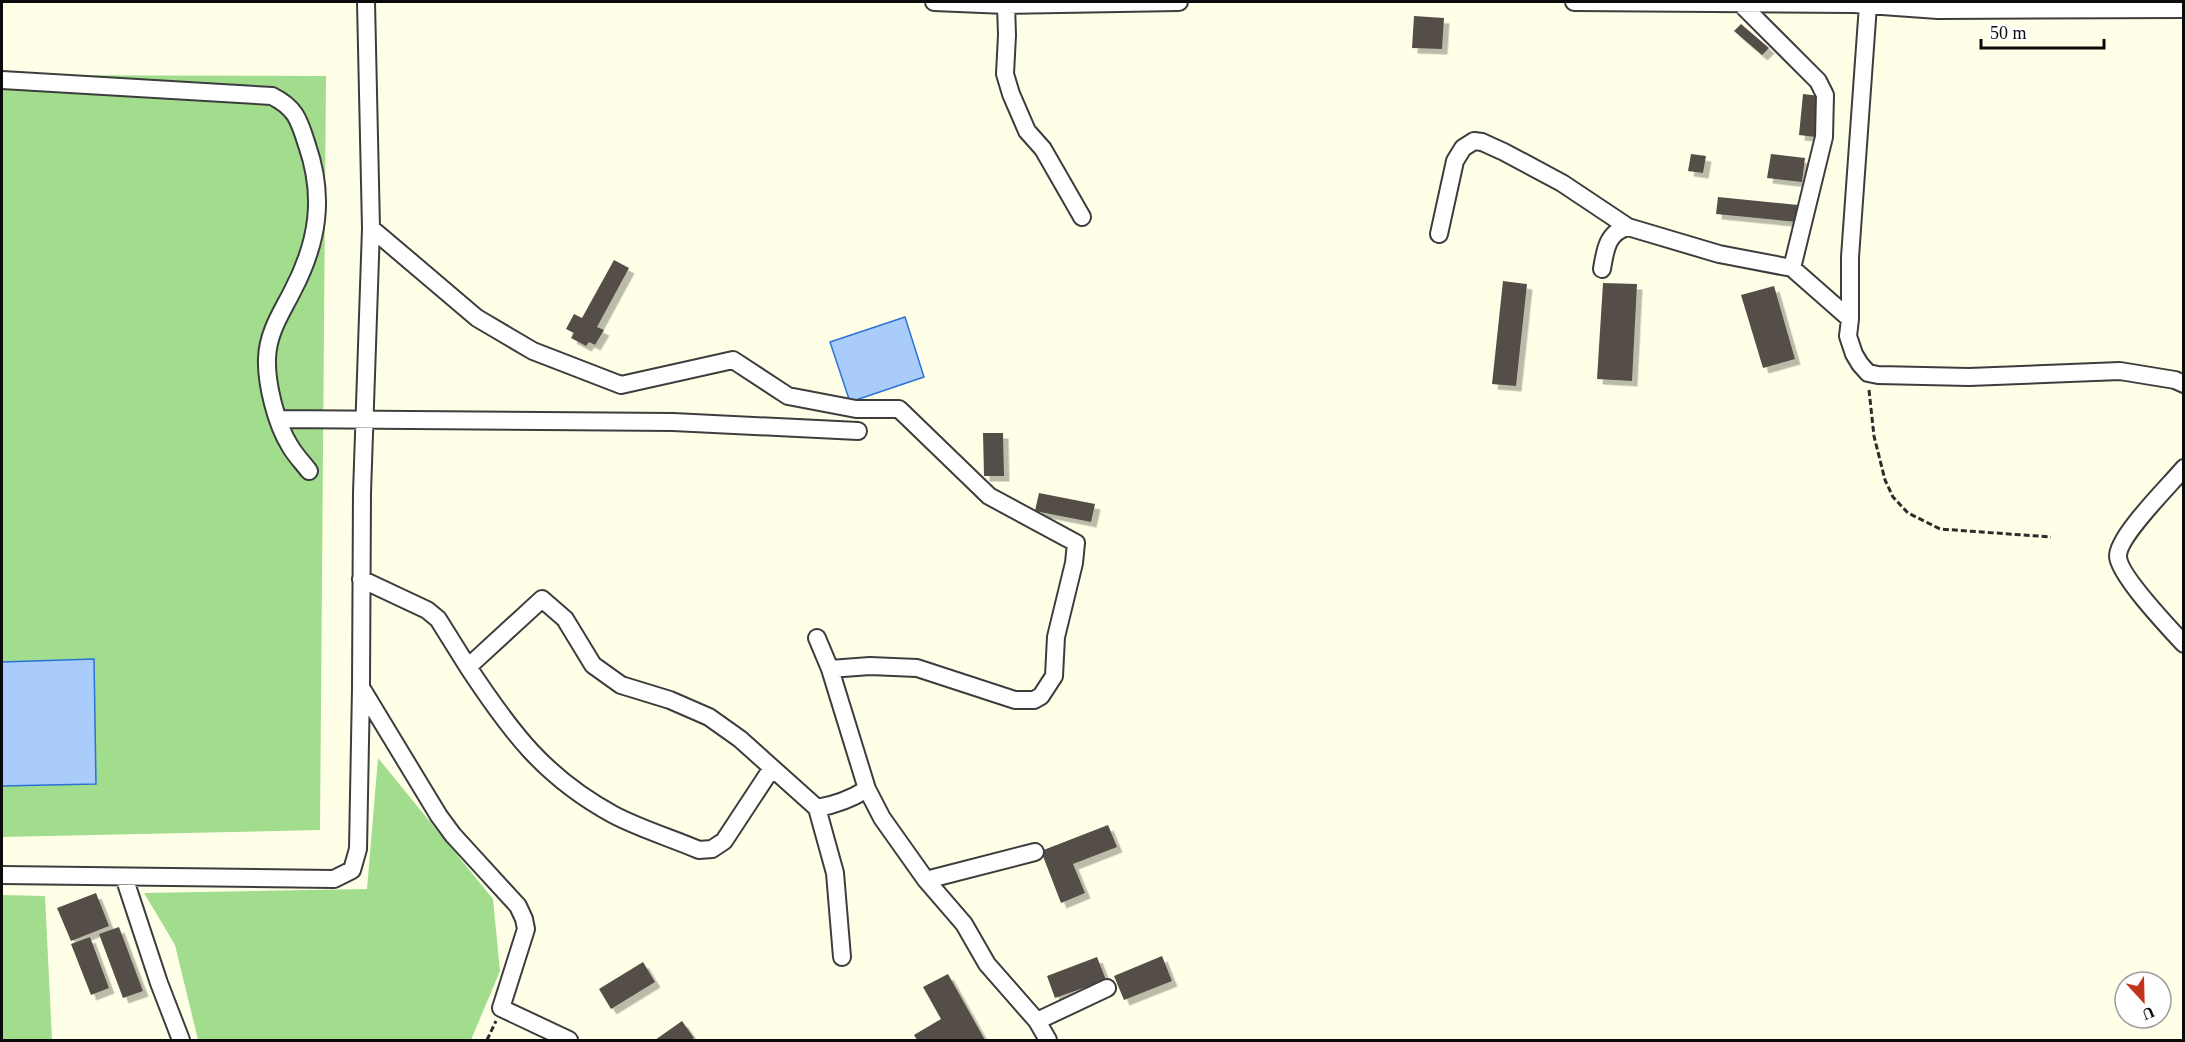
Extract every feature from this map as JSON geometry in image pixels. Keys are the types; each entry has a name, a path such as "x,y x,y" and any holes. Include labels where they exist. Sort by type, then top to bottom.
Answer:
{"street":[{"path":"2,875 334,879 352,870 358,849 364,420 371,228 366,2"},
{"path":"934,2 1006,5 1179,2"},
{"path":"1574,2 1739,2 1868,5 1938,10 2100,5 2184,9"},
{"path":"1739,2 1818,81 1826,95 1824,137 1792,268"},
{"path":"1006,5 1005,74 1011,94 1027,131 1043,149 1082,217"},
{"path":"1868,5 1850,257 1848,329 1849,343 1868,374 1970,377 2120,371 2175,380 2184,384"},
{"path":"2,80 272,96 287,103 298,117 313,162 319,202 315,235 299,279 270,334 267,360 271,394 278,419 289,446 309,471"},
{"path":"1438,234 1455,161 1463,148 1474,141 1482,142 1562,183 1628,227 1719,254 1792,268 1850,319"},
{"path":"1602,269 1606,244 1617,231 1628,227"},
{"path":"371,228 477,318 533,351 621,385 733,360 788,396 856,409 899,409 989,496 1076,543 1074,563 1056,637 1054,676 1041,696 1034,700 1015,700 917,668 870,666 830,669"},
{"path":"278,419 673,422 858,431"},
{"path":"2184,468 2125,535 2118,555 2123,571 2184,644"},
{"path":"361,579 427,610 438,620 518,739 551,773 585,798 616,816 699,850 712,849 724,841 772,768"},
{"path":"468,667 542,598 565,619 593,665 621,686 670,700 709,717 740,740 817,808 835,873 842,957"},
{"path":"817,638 830,669 867,789 882,818 927,880 964,924 987,964 1037,1021 1048,1041"},
{"path":"362,688 453,835 518,906 524,919 526,929 501,1008 569,1041"},
{"path":"817,808 854,797 867,789"},
{"path":"927,880 1035,852"},
{"path":"124,877 181,1041"},
{"path":"1037,1021 1107,988"}],"path":[{"path":"1868,374 1874,436 1885,480 1893,497 1908,513 1940,529 2050,537"}],"green space":[{"path":"2,75 326,76 320,830 2,837"},
{"path":"378,758 493,899 500,971 471,1040 198,1040 175,945 144,893 367,889"},
{"path":"2,895 45,896 52,1040 2,1040"}],"water":[{"path":"905,317 924,377 850,402 830,342"},
{"path":"94,659 96,784 2,786 2,662"}],"building":[{"path":"1414,16 1444,18 1442,49 1412,48"},
{"path":"1741,24 1769,48 1762,55 1734,31"},
{"path":"1803,94 1820,96 1816,137 1799,135"},
{"path":"1691,154 1706,156 1703,173 1688,171"},
{"path":"1771,154 1805,158 1802,182 1767,178"},
{"path":"1718,197 1798,205 1797,222 1716,214"},
{"path":"614,260 629,268 597,327 604,330 595,345 589,342 586,346 571,338 574,333 566,329 574,314 582,318"},
{"path":"1503,281 1527,284 1516,386 1492,384"},
{"path":"1603,283 1637,284 1632,381 1597,379"},
{"path":"1774,286 1795,359 1763,368 1741,295"},
{"path":"983,433 1003,433 1004,476 984,476"},
{"path":"1039,493 1095,504 1091,522 1035,511"},
{"path":"1108,825 1117,847 1073,864 1085,893 1061,903 1041,851"},
{"path":"96,893 109,926 71,941 57,908"},
{"path":"119,927 143,991 123,998 99,934"},
{"path":"90,937 109,988 91,995 71,944"},
{"path":"1162,956 1172,981 1124,1000 1114,976"},
{"path":"1097,957 1106,980 1055,998 1047,976"},
{"path":"643,962 655,982 611,1009 599,989"},
{"path":"948,974 985,1040 917,1040 914,1035 941,1019 923,987"},
{"path":"682,1021 694,1038 655,1040"}]}
